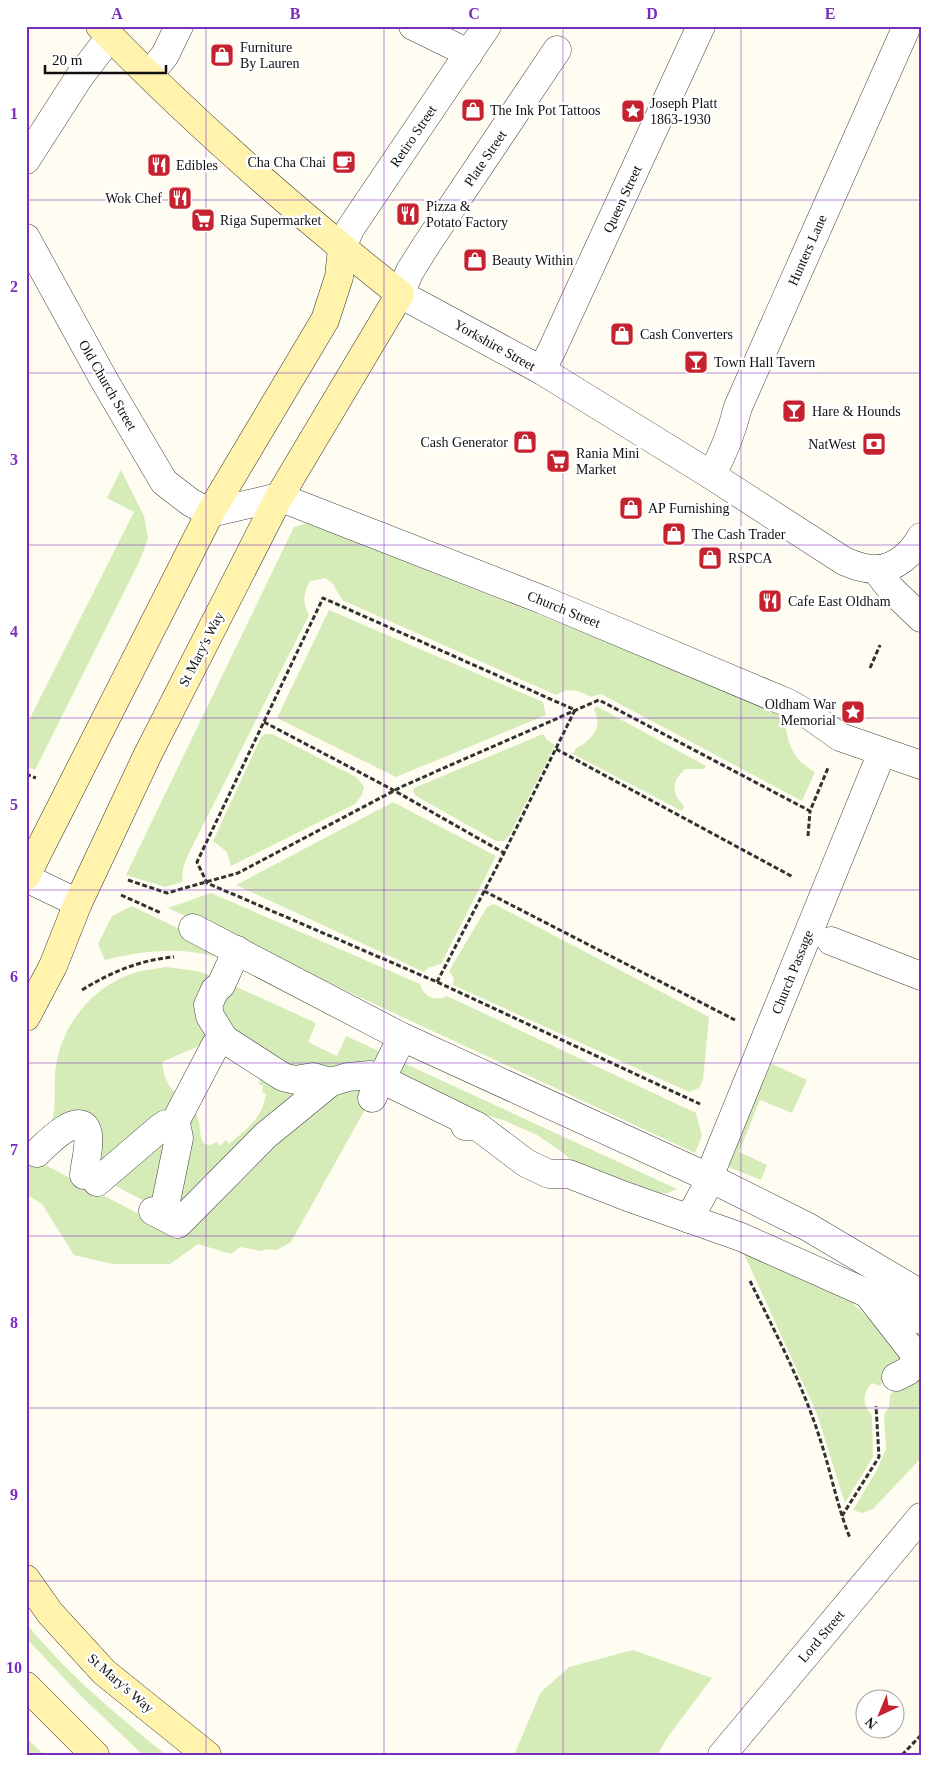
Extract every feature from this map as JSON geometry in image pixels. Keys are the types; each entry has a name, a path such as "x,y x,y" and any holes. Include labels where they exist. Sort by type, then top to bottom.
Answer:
{"main road":[{"name":"Yorkshire Street","path":"105,32 255,173 342,248 400,294"},
{"path":"26,877 210,513 325,320 339,276 342,248"},
{"name":"St Mary's Way","path":"26,1017 53,966 78,903 148,754 280,497 400,294"},
{"name":"St Mary's Way","path":"26,1579 50,1613 104,1672 207,1755"},
{"path":"26,1686 95,1755"}],"street":[{"path":"150,75 164,55 179,26"},
{"path":"413,26 468,55"},
{"name":"Retiro Street","path":"342,248 350,229 486,26"},
{"name":"Queen Street","path":"541,370 701,26"},
{"name":"Hunters Lane","path":"711,475 732,433 738,407 906,26"},
{"path":"26,160 80,76 105,32"},
{"name":"Plate Street","path":"400,294 410,271 427,244 557,50"},
{"name":"Old Church Street","path":"26,238 99,372 164,482 190,502 210,513"},
{"name":"Yorkshire Street","path":"400,294 541,370 711,475 844,561 876,570"},
{"path":"210,513 280,497"},
{"name":"Church Street","path":"280,497 544,600 788,703 840,737 921,765"},
{"path":"921,537 904,559 876,570 891,589 921,618"},
{"name":"Church Passage","path":"689,1219 710,1178 876,767"},
{"path":"26,877 78,903"},
{"path":"193,928 402,1037 710,1178 808,1227 921,1294"},
{"path":"831,941 921,976"},
{"path":"237,950 221,985 215,990 208,1005 210,1016 224,1039 283,1077 295,1080 312,1077 331,1082"},
{"path":"377,1088 402,1037"},
{"path":"173,1126 215,1046 224,1039"},
{"path":"68,1168 166,1124 177,1128 179,1138 158,1214 178,1224 266,1135 331,1082 370,1075 377,1088 471,1126 526,1163 549,1174 569,1174 689,1219 732,1240 867,1293 921,1320"},
{"path":"867,1293 920,1359 908,1371 896,1377"},
{"name":"Lord Street","path":"722,1755 921,1517"}],"path":[{"path":"575,710 323,598 197,862 207,882 437,982 704,1106"},
{"path":"870,668 880,645"},
{"path":"124,879 167,894 238,873 395,790 599,700 810,812 840,737"},
{"path":"437,982 575,710"},
{"path":"264,722 395,790 504,853"},
{"path":"556,749 796,879"},
{"path":"484,891 740,1022"},
{"path":"118,894 193,928"},
{"path":"732,1240 805,1397 820,1439 841,1517 850,1538"},
{"path":"841,1517 878,1457 877,1412"},
{"path":"902,1755 921,1735"}],"green space":[{"path":"121,470 144,516 148,538 141,558 35,770 26,766 26,726 134,512 107,498"},
{"path":"308,523 783,712 788,739 794,754 815,772 802,801 601,694 591,697 578,691 569,690 556,695 342,600 333,584 325,578 310,581 304,602 309,615 188,855 183,868 182,882 165,887 126,875 294,527"},
{"path":"329,610 543,702 546,715 396,777 277,718"},
{"path":"596,706 706,766 704,769 685,769 677,778 674,788 677,797 684,806 682,811 573,754 576,748 591,738 597,727 597,716 594,710"},
{"path":"266,734 272,734 356,777 364,787 362,795 355,804 231,866 227,852 213,841 261,737"},
{"path":"543,734 547,740 555,745 509,836 504,841 496,841 416,796 413,792 414,788"},
{"path":"393,802 496,856 441,964 428,968 424,972 236,885"},
{"path":"211,893 420,984 424,992 430,997 443,998 447,996 696,1113 702,1136 695,1153 168,908"},
{"path":"494,904 709,1017 703,1080 699,1088 689,1092 453,985 454,979 449,971 487,907"},
{"path":"132,906 227,952 223,959 193,952 164,951 105,960 98,944 112,916"},
{"path":"166,967 197,971 215,977 213,1040 162,1062 167,1080 178,1096 167,1115 96,1166 96,1136 46,1133 54,1111 55,1073 61,1047 66,1033 74,1020 93,997 117,980 131,974"},
{"path":"228,983 316,1023 308,1042 337,1056 346,1036 385,1054 381,1064 313,1077 225,1036 217,991"},
{"path":"397,1060 677,1189 668,1193 650,1194 579,1167 562,1152 537,1135 503,1120 482,1114 396,1075"},
{"path":"770,1063 807,1080 792,1113 760,1100 739,1152 767,1165 761,1180 723,1165"},
{"path":"261,1068 314,1082 176,1208 186,1133 194,1110 204,1143 207,1145 217,1142 220,1146 226,1140 229,1144 248,1128 257,1117 264,1103 266,1094 262,1092 263,1085 259,1085"},
{"path":"362,1086 367,1106 291,1242 277,1250 267,1249 261,1251 240,1247 231,1254 198,1244 170,1264 112,1264 74,1255 42,1204 26,1194 26,1158 32,1158 183,1237 190,1225 270,1143 341,1089"},
{"path":"166,1134 152,1205 108,1182"},
{"path":"740,1245 857,1297 854,1305 907,1353 880,1386 872,1383 866,1391 866,1407 872,1415 873,1457 845,1503 817,1414"},
{"path":"921,1372 921,1458 873,1509 862,1513 853,1510 877,1470 886,1449 884,1415 889,1407 890,1395 901,1381"},
{"path":"26,1623 75,1676 166,1755 143,1755 80,1695 26,1638"},
{"path":"633,1650 712,1678 667,1738 657,1755 514,1755 541,1692 569,1667"},
{"path":"26,1737 44,1755 26,1755"}],"place":[{"name":"Furniture By Lauren","path":"222,55"},
{"name":"The Ink Pot Tattoos","path":"473,110"},
{"name":"Joseph Platt 1863-1930","path":"633,111"},
{"name":"Cha Cha Chai","path":"344,162"},
{"name":"Edibles","path":"159,165"},
{"name":"Wok Chef","path":"180,198"},
{"name":"Pizza & Potato Factory","path":"408,214"},
{"name":"Riga Supermarket","path":"203,220"},
{"name":"Beauty Within","path":"475,260"},
{"name":"Cash Converters","path":"622,334"},
{"name":"Town Hall Tavern","path":"696,362"},
{"name":"Hare & Hounds","path":"794,411"},
{"name":"Cash Generator","path":"525,442"},
{"name":"NatWest","path":"874,444"},
{"name":"Rania Mini Market","path":"558,461"},
{"name":"AP Furnishing","path":"631,508"},
{"name":"The Cash Trader","path":"674,534"},
{"name":"RSPCA","path":"710,558"},
{"name":"Cafe East Oldham","path":"770,601"},
{"name":"Oldham War Memorial","path":"853,712"}]}
